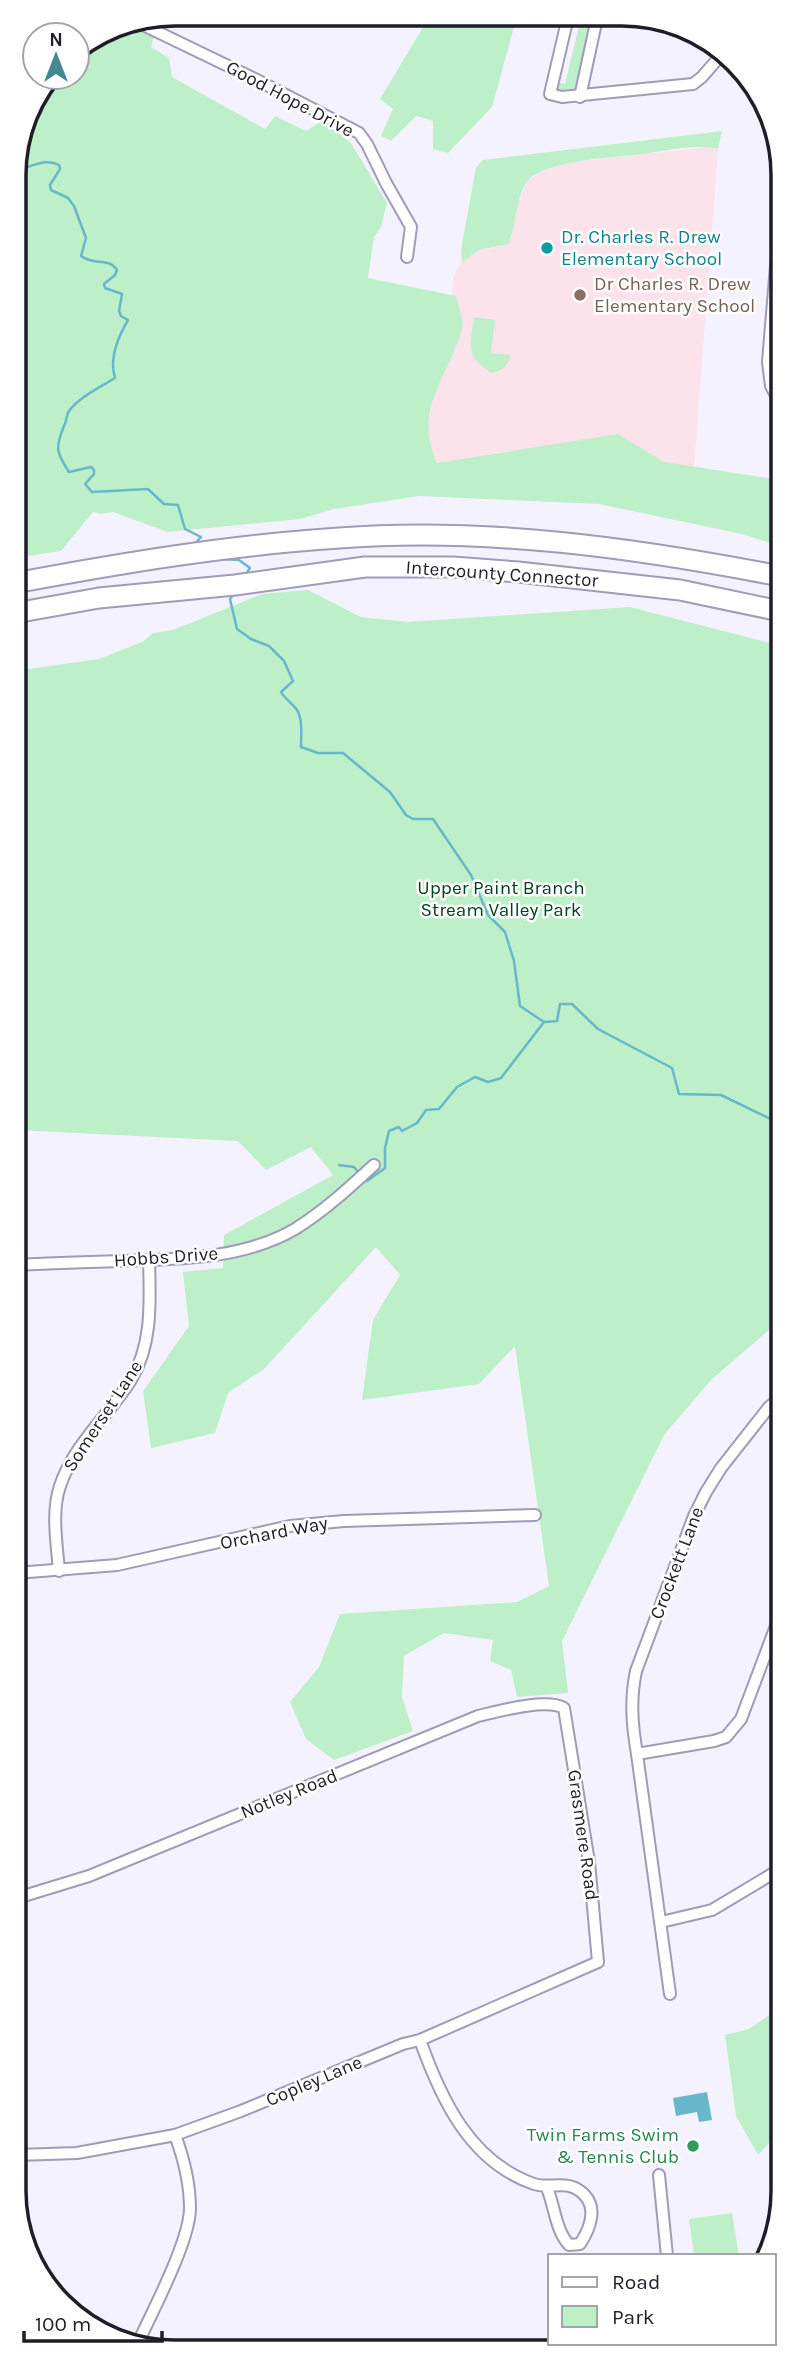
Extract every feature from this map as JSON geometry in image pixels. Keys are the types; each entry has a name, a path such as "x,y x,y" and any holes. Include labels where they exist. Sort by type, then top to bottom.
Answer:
{"highway":[{"name":"Intercounty Connector","path":"27,581 208,551 340,538 422,536 520,539 685,557 771,574"},
{"name":"Intercounty Connector","path":"27,611 99,598 365,567 453,567 518,572 680,590 771,609"}],"street":[{"path":"566,26 550,94 562,97 693,84 716,60"},
{"path":"580,97 595,26"},
{"name":"Good Hope Drive","path":"150,29 359,133 411,226 407,257"},
{"path":"771,346 768,372 771,386"},
{"name":"Hobbs Drive","path":"26,1265 214,1256 253,1245 293,1230 328,1206 374,1165"},
{"name":"Somerset Lane","path":"59,1572 56,1514 59,1489 69,1463 131,1379 142,1354 150,1312 149,1260"},
{"name":"Crockett Lane","path":"670,1994 631,1717 631,1696 636,1671 694,1516 721,1468 770,1406"},
{"name":"Orchard Way","path":"26,1573 59,1572 148,1560 290,1526 344,1521 535,1516"},
{"path":"637,1754 726,1737 741,1719 770,1641"},
{"name":"Notley Road","path":"26,1895 89,1876 478,1716 506,1709 556,1703 564,1708"},
{"name":"Grasmere Road","path":"564,1708 589,1862 598,1962"},
{"path":"661,1922 712,1910 770,1875"},
{"name":"Copley Lane","path":"26,2155 77,2153 175,2135 241,2111 403,2044 420,2040 598,1962"},
{"path":"420,2040 444,2099 459,2125 475,2143 506,2171 547,2188 571,2186 581,2191 589,2200 593,2212 580,2244 569,2245 563,2239 547,2188"},
{"path":"141,2336 184,2237 190,2212 189,2186 175,2135"},
{"path":"659,2175 667,2254"}],"shaded area":[{"name":"Dr Charles R. Drew Elementary School","path":"708,147 718,149 694,468 549,447 495,453 437,464 429,445 428,425 449,345 453,279 467,256 479,250 494,248 512,236 518,203 527,180 547,169 574,162"}],"green space":[{"path":"424,26 514,26 492,107 448,153 433,149 433,121 416,116 391,141 381,136 393,109 380,99"},
{"path":"579,26 591,26 575,90 571,94 555,88 558,82 565,84"},
{"path":"140,31 154,37 151,47 169,58 172,77 265,129 275,116 306,131 322,121 351,143 387,203 381,227 374,237 368,278 456,296 462,328 430,409 430,443 437,463 618,434 664,462 771,479 771,543 742,534 599,504 419,496 334,509 300,519 168,532 113,512 93,512 61,551 27,556 27,165 31,137 51,92 91,91 91,52"},
{"path":"722,131 718,149 688,147 579,161 541,172 531,178 523,189 508,244 479,250 462,262 461,250 476,167 483,160"},
{"path":"474,317 495,320 491,353 511,355 504,368 499,371 491,373 473,355 471,342"},
{"name":"Upper Paint Branch Stream Valley Park","path":"308,590 361,617 408,622 630,607 771,643 770,1329 712,1379 664,1435 562,1641 568,1693 517,1697 511,1670 490,1661 493,1640 444,1633 404,1656 402,1697 413,1731 334,1760 306,1739 290,1702 319,1667 340,1614 517,1602 549,1586 515,1346 479,1384 362,1400 373,1320 400,1275 376,1247 264,1369 228,1393 215,1433 151,1448 143,1391 189,1326 183,1272 223,1268 224,1235 333,1175 311,1147 266,1170 238,1141 27,1131 27,669 99,659 144,641 153,633 173,630 262,594"},
{"path":"770,2014 770,2142 758,2155 736,2116 725,2035 749,2029"},
{"path":"732,2213 739,2254 694,2254 689,2219"}],"water":[{"path":"707,2092 712,2120 699,2122 697,2112 676,2116 673,2098"}],"waterway":[{"path":"27,167 47,162 59,165 60,169 50,185 51,190 68,198 74,206 86,238 81,256 91,261 110,264 117,270 104,284 105,288 122,294 119,311 121,316 128,320 116,348 113,363 115,378 84,397 68,413 58,445 61,459 69,472 91,467 94,470 94,474 85,484 92,492 148,489 164,504 178,505 185,529 201,537 194,545"},
{"path":"223,559 239,560 250,568 245,576"},
{"path":"234,594 230,599 237,629 251,639 269,646 284,661 293,681 281,692 299,714 301,747 318,753 343,753 390,792 406,815 413,819 433,819 471,875 488,915 505,932 514,961 520,1006 544,1022 557,1021 560,1004 572,1004 598,1029 672,1068 679,1094 721,1095 771,1119"},
{"path":"365,1179 367,1181 385,1168 385,1148 389,1131 399,1127 402,1131 417,1123 426,1110 439,1109 457,1087 475,1077 488,1082 501,1078 544,1022"},
{"path":"339,1165 354,1167 360,1174"}],"place":[{"name":"Dr. Charles R. Drew Elementary School","path":"547,248"},
{"name":"Dr Charles R. Drew Elementary School","path":"580,295"},
{"name":"Twin Farms Swim & Tennis Club","path":"693,2146"}]}
